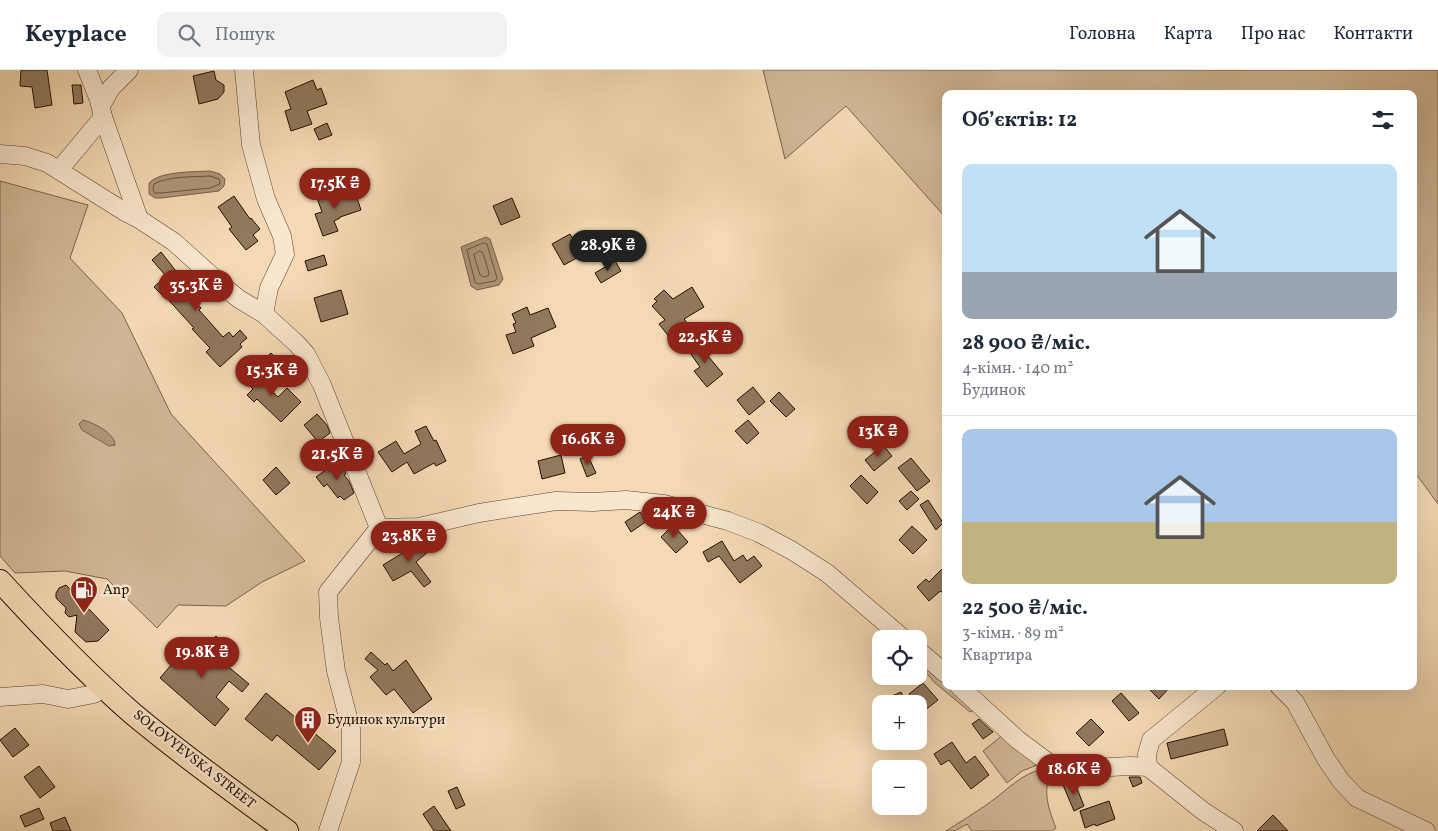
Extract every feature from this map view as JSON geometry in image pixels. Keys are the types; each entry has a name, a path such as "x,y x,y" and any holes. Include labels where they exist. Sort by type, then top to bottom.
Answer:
{"main road":[{"name":"SOLOVYEVSKA STREET","path":"0,581 66,651 134,714 182,753 287,831"}],"street":[{"path":"87,70 139,219"},
{"path":"59,170 102,112 111,88 128,70"},
{"path":"244,70 251,145 266,199 282,236 285,254 269,288 264,314"},
{"path":"0,154 25,156 47,163 139,219 174,242 231,293 264,314 290,336 306,354 322,385 379,528"},
{"path":"379,528 419,527 479,513 556,501 593,502 626,500 664,504 728,520 759,533 791,550 827,573 894,630"},
{"path":"328,831 351,762 351,729 336,671 329,618 328,592 379,528"},
{"path":"927,658 942,671"},
{"path":"0,697 42,694 68,699 94,694 102,686"},
{"path":"963,690 1018,740 1053,766 1075,768 1148,767 1203,811 1234,831"},
{"path":"1148,767 1147,754 1151,740 1212,690"},
{"path":"1283,690 1295,702 1326,759 1341,781 1357,798 1426,831"}],"shaded area":[{"path":"763,70 1438,70 1438,504 1417,475 1417,90 942,90 942,214 846,106 785,159"},
{"path":"0,181 88,205 70,258 122,313 171,414 305,561 262,582 226,606 178,605 157,628 107,579 65,571 15,573 0,556"},
{"path":"929,665 942,677 942,689 927,673"},
{"path":"944,690 956,690 977,709 970,712"},
{"path":"1004,734 1037,765 1022,771 1007,783 983,751"},
{"path":"1043,769 1052,770 1047,785 1047,799 1056,828 1052,831 972,831 967,824 955,831 946,831 989,803 1021,778"}],"water":[{"path":"210,171 220,174 225,179 224,186 219,191 161,198 155,198 149,194 149,183 161,176"},
{"path":"486,237 490,239 503,279 499,285 477,290 471,286 461,247"},
{"path":"83,420 93,423 112,436 115,445 109,446 82,430 79,424"}],"building":[{"path":"21,70 47,70 52,105 35,108 32,87 20,86"},
{"path":"214,71 216,80 224,85 224,92 218,99 199,104 193,76"},
{"path":"313,80 317,90 321,88 327,104 307,111 312,124 291,131 285,111 291,109 285,92"},
{"path":"72,85 81,85 83,103 74,104"},
{"path":"327,123 332,135 319,140 314,129"},
{"path":"331,189 334,199 355,192 361,210 334,221 338,231 323,236 315,214 322,212 316,195"},
{"path":"234,196 250,219 260,229 253,235 258,241 246,250 229,229 232,227 218,207"},
{"path":"512,198 520,217 501,225 493,206"},
{"path":"570,234 582,255 564,265 552,244"},
{"path":"161,252 183,280 189,273 200,283 193,290 201,299 196,303 201,308 199,310 223,337 229,332 233,337 240,330 247,338 240,344 242,347 220,367 206,352 210,348 192,329 194,328 164,295 154,287 166,276 152,260"},
{"path":"324,255 327,265 308,271 305,261"},
{"path":"615,261 621,271 601,283 595,273"},
{"path":"692,287 704,307 684,319 688,324 681,329 685,335 674,343 659,324 665,320 652,306 657,301 654,299 664,290 673,299"},
{"path":"341,290 348,314 321,322 314,298"},
{"path":"527,307 530,315 548,308 556,327 531,338 534,346 513,354 506,335 516,332 513,324 516,323 512,314"},
{"path":"703,340 712,353 708,356 723,374 707,387 694,371 700,367 688,350"},
{"path":"271,353 278,360 265,373 258,366"},
{"path":"259,367 266,375 260,380 278,397 287,388 301,402 281,422 257,399 254,402 247,395 253,389 245,381"},
{"path":"753,387 765,402 749,415 737,400"},
{"path":"779,392 795,409 786,417 770,401"},
{"path":"317,414 327,425 330,433 318,442 304,425"},
{"path":"748,420 759,433 747,444 735,431"},
{"path":"426,426 434,441 436,440 446,461 436,466 434,463 414,474 407,462 392,472 378,452 396,441 404,454 421,444 415,431"},
{"path":"576,426 580,436 571,440 567,430"},
{"path":"883,445 892,456 874,471 865,460"},
{"path":"561,455 565,473 542,479 538,461"},
{"path":"588,456 596,473 587,477 580,459"},
{"path":"911,458 930,481 917,491 898,468"},
{"path":"339,460 346,474 344,475 354,493 344,500 340,496 338,498 327,484 324,487 316,477"},
{"path":"276,467 290,483 276,495 263,480"},
{"path":"861,475 878,492 867,504 850,486"},
{"path":"911,491 919,499 907,510 899,501"},
{"path":"928,500 942,521 936,530 920,505"},
{"path":"640,512 647,521 631,532 625,522"},
{"path":"673,525 688,542 676,553 661,537"},
{"path":"912,526 927,540 913,554 899,540"},
{"path":"417,538 428,552 416,562 431,582 424,587 411,571 393,581 383,565 409,549 407,546"},
{"path":"722,541 734,561 743,555 747,561 754,556 762,566 740,583 719,556 708,562 703,552"},
{"path":"942,569 942,592 939,592 929,601 917,587 926,579 929,582"},
{"path":"66,585 109,630 98,641 86,642 75,632 77,615 69,617 65,613 66,608 56,598 59,588"},
{"path":"216,636 223,643 213,654 249,684 242,692 229,681 216,697 229,709 215,726 160,678 195,637 207,646"},
{"path":"371,652 385,665 387,663 393,671 406,660 432,699 413,713 394,689 386,695 370,677 378,670 365,659"},
{"path":"920,685 925,685 938,700 927,709 927,695 909,694"},
{"path":"1150,690 1167,690 1159,699"},
{"path":"266,693 336,751 319,770 277,735 272,741 245,719"},
{"path":"1121,693 1139,713 1129,721 1112,701"},
{"path":"979,719 993,732 983,739 972,724"},
{"path":"1091,719 1104,732 1089,746 1076,733"},
{"path":"15,728 29,745 13,757 0,740"},
{"path":"1224,729 1228,745 1171,759 1167,743"},
{"path":"952,742 966,763 975,756 989,775 971,789 949,760 941,765 934,754"},
{"path":"39,766 55,787 40,798 24,777"},
{"path":"1129,777 1140,777 1142,783 1133,787"},
{"path":"1074,781 1084,806 1074,811 1063,785"},
{"path":"457,787 465,805 456,809 448,791"},
{"path":"1109,801 1115,819 1085,828 1080,811"},
{"path":"434,806 451,831 434,831 423,814"},
{"path":"39,808 44,819 25,827 20,816"},
{"path":"1273,815 1288,831 1257,831"},
{"path":"65,817 71,831 53,831 50,823"}],"place":[{"name":"Anp","path":"84,614"},
{"name":"Будинок культури","path":"308,744"}]}
